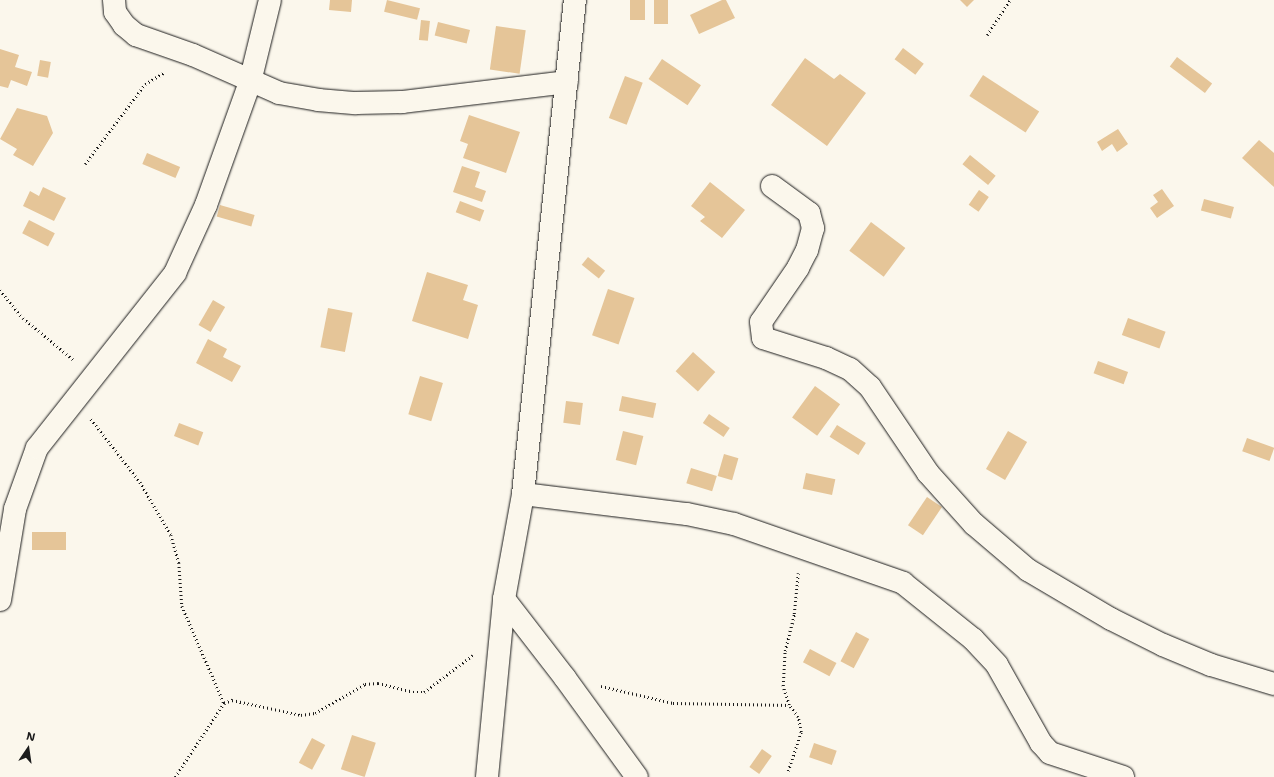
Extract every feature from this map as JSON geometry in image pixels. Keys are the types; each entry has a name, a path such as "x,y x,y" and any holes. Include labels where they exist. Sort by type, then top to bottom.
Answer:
{"street":[{"path":"114,0 115,12 124,25 136,35 193,55 250,82 279,93 318,100 356,103 402,102 567,82"},
{"path":"0,600 15,509 26,474 37,448 175,273 206,205 250,82 270,0"},
{"path":"487,777 504,599 523,494 575,0"},
{"path":"772,186 809,213 813,228 807,250 798,268 761,322 763,338 826,358 850,369 870,387 928,473 974,524 1028,570 1111,619 1163,645 1211,665 1274,684"},
{"path":"523,494 687,514 734,524 903,583 973,639 997,665 1041,743 1050,753 1123,777"},
{"path":"504,599 566,678 637,777"}],"path":[{"path":"987,35 1010,0"},
{"path":"85,164 146,84 193,55"},
{"path":"0,290 23,318 94,376"},
{"path":"77,398 103,438 140,482 172,535 179,563 182,606 224,703"},
{"path":"782,542 797,557 798,566 794,614 785,651 783,686 789,705 798,717 801,732 788,770"},
{"path":"175,777 224,703 240,701 264,709 301,715 315,713 365,684 378,683 413,692 424,692 501,635"},
{"path":"566,678 672,703 789,705"}],"building":[{"path":"330,0 352,0 351,12 329,10"},
{"path":"387,0 420,8 417,20 384,12"},
{"path":"630,0 645,0 645,20 630,20"},
{"path":"654,0 668,0 668,24 654,24"},
{"path":"722,0 726,0 735,18 699,34 690,15"},
{"path":"960,0 974,0 967,7"},
{"path":"421,20 430,21 428,41 419,40"},
{"path":"438,22 470,30 467,44 435,36"},
{"path":"496,26 526,30 520,74 490,70"},
{"path":"903,48 924,64 915,75 895,59"},
{"path":"0,49 19,55 15,67 32,72 27,86 11,80 8,88 0,86"},
{"path":"1177,57 1212,83 1205,93 1170,67"},
{"path":"805,58 834,79 840,74 866,93 827,146 771,105"},
{"path":"662,59 701,85 688,105 649,79"},
{"path":"40,60 51,62 48,78 37,76"},
{"path":"983,75 1039,111 1026,132 969,96"},
{"path":"625,76 643,83 627,125 609,118"},
{"path":"17,108 47,116 53,133 33,166 13,155 17,149 0,139"},
{"path":"469,115 520,132 506,173 463,158 468,144 460,141"},
{"path":"1118,129 1128,144 1117,152 1112,144 1102,151 1097,142"},
{"path":"1259,140 1274,153 1274,187 1242,158"},
{"path":"147,153 180,167 175,178 142,164"},
{"path":"970,155 996,176 988,185 962,164"},
{"path":"462,166 480,172 475,187 486,191 482,202 453,192"},
{"path":"710,182 745,210 722,238 700,221 705,217 691,206"},
{"path":"43,187 66,198 54,221 23,206 30,191 39,196"},
{"path":"1162,189 1174,206 1157,218 1150,208 1158,202 1153,195"},
{"path":"979,190 989,197 979,212 969,205"},
{"path":"1204,199 1234,207 1231,219 1201,211"},
{"path":"460,201 484,210 480,222 456,212"},
{"path":"220,205 255,215 251,226 217,217"},
{"path":"29,220 55,233 48,247 22,233"},
{"path":"871,222 905,248 884,277 849,251"},
{"path":"588,257 605,271 599,279 582,265"},
{"path":"427,272 468,285 463,300 478,305 468,339 412,321"},
{"path":"608,289 634,298 619,344 592,335"},
{"path":"213,300 225,307 211,332 198,325"},
{"path":"328,308 353,313 345,352 320,347"},
{"path":"1128,318 1166,332 1159,349 1122,335"},
{"path":"208,339 227,349 223,357 241,366 232,382 196,363"},
{"path":"693,352 715,372 698,391 676,371"},
{"path":"1098,361 1128,372 1124,384 1094,373"},
{"path":"420,376 443,383 431,421 408,414"},
{"path":"815,386 840,404 817,436 792,418"},
{"path":"622,396 656,403 653,418 619,411"},
{"path":"566,401 583,403 580,425 563,423"},
{"path":"709,414 730,428 724,437 703,423"},
{"path":"179,423 203,432 198,445 174,436"},
{"path":"837,425 866,443 858,455 830,437"},
{"path":"623,431 643,436 636,465 616,460"},
{"path":"1008,431 1027,442 1005,480 986,469"},
{"path":"1247,438 1274,448 1269,461 1242,451"},
{"path":"724,454 738,458 732,480 718,476"},
{"path":"691,468 717,476 712,491 686,483"},
{"path":"806,473 835,479 832,495 803,489"},
{"path":"927,497 942,507 923,535 908,525"},
{"path":"32,532 66,532 66,550 32,550"},
{"path":"856,632 869,639 854,668 841,661"},
{"path":"810,649 836,663 829,676 803,662"},
{"path":"352,735 376,743 365,777 341,769"},
{"path":"312,738 325,745 312,770 299,763"},
{"path":"814,743 837,751 832,765 809,757"},
{"path":"762,749 772,756 759,774 749,767"}]}
